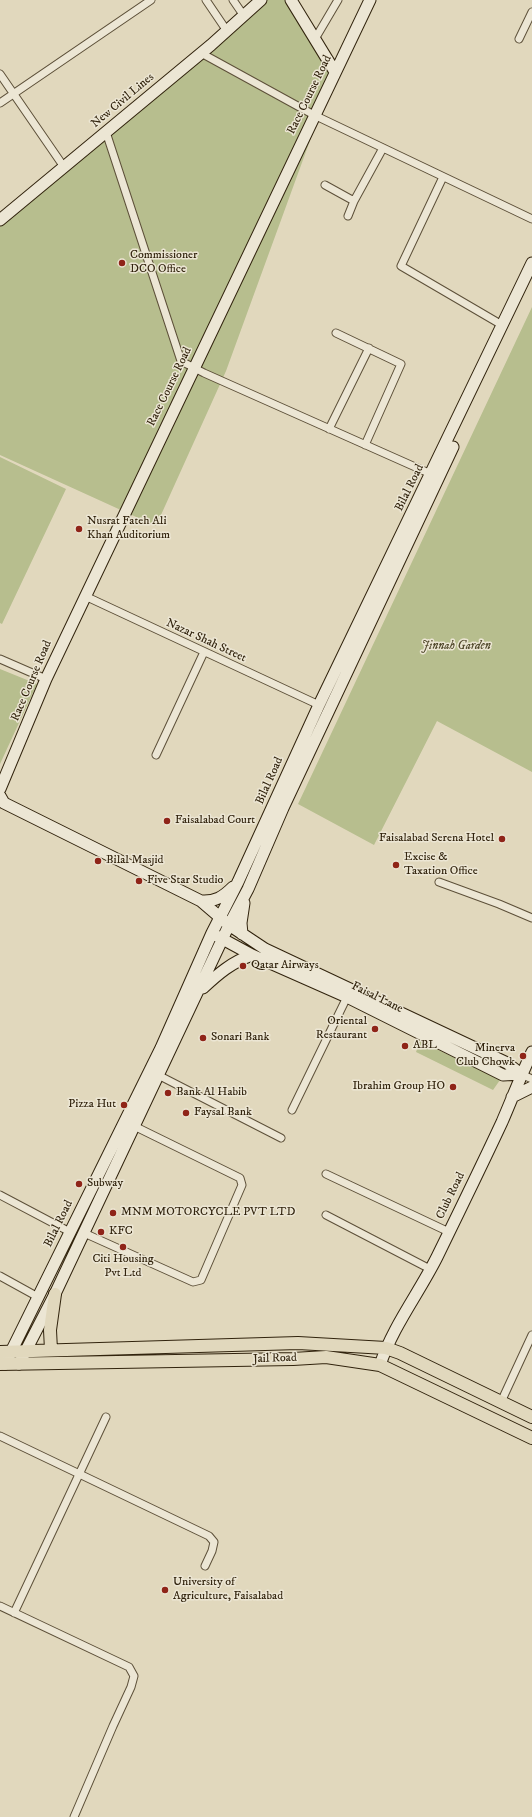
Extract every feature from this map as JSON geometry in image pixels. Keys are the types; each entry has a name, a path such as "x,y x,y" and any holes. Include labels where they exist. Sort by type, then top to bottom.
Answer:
{"main road":[{"name":"New Civil Lines","path":"0,220 201,53 261,0"},
{"path":"290,0 335,72"},
{"name":"Race Course Road","path":"0,788 4,773 46,679 370,0"},
{"name":"Bilal Road","path":"2,1364 5,1352 38,1297 161,1048 212,933 238,882 319,706 532,263"},
{"name":"Bilal Road","path":"19,1364 55,1294 229,925 248,889 290,794 532,280"},
{"name":"Faisal Lane","path":"1,801 201,901 229,925 265,949 507,1063 521,1074"},
{"path":"201,901 211,902 218,899 238,882"},
{"path":"242,934 242,909 248,889"},
{"name":"Faisal Lane","path":"212,933 252,955 347,997 503,1075 521,1074"},
{"path":"198,992 227,967 238,960 252,955"},
{"name":"Club Road","path":"380,1364 386,1348 449,1232 502,1120 532,1052"},
{"path":"512,1097 532,1087"},
{"path":"51,1350 50,1330 55,1294"},
{"name":"Jail Road","path":"5,1352 298,1343 386,1348 400,1353 532,1417"},
{"name":"Jail Road","path":"2,1364 293,1359 326,1357 380,1364 532,1438"}],"street":[{"path":"0,103 151,0"},
{"path":"206,0 227,31"},
{"path":"233,0 244,16"},
{"path":"315,39 338,0"},
{"path":"518,38 532,12"},
{"path":"201,53 314,115 532,219"},
{"path":"0,74 64,167"},
{"path":"106,132 181,361 431,474"},
{"path":"348,216 354,200 383,148"},
{"path":"443,177 401,266 502,325"},
{"path":"325,185 354,200"},
{"path":"336,333 400,364 365,445"},
{"path":"329,428 369,348"},
{"name":"Nazar Shah Street","path":"85,596 319,706"},
{"path":"156,755 204,652"},
{"path":"0,659 46,679"},
{"path":"439,882 532,918"},
{"path":"292,1110 347,997"},
{"path":"158,1074 281,1138"},
{"name":"Faisal Lane","path":"521,1074 532,1079"},
{"path":"84,1233 193,1282 201,1280 242,1184 241,1180 240,1178 134,1126"},
{"path":"326,1174 449,1232"},
{"path":"0,1195 70,1232"},
{"path":"326,1215 430,1269"},
{"path":"0,1276 38,1297"},
{"path":"500,1402 532,1335"},
{"path":"14,1612 106,1417"},
{"path":"0,1436 209,1536 214,1542 212,1551 205,1566"},
{"path":"0,1606 129,1667 134,1676 131,1687 112,1726 74,1817"}],"green space":[{"path":"260,0 291,0 335,72 226,371 156,526 0,455 0,219"},
{"name":"Jinnah Garden","path":"532,307 532,772 437,721 374,845 298,804"},
{"path":"0,457 66,489 2,624 0,623"},
{"path":"0,669 37,684 0,764"},
{"path":"420,1041 500,1080 493,1090 416,1052"}],"place":[{"name":"Commissioner DCO Office","path":"122,263"},
{"name":"Nusrat Fateh Ali Khan Auditorium","path":"79,529"},
{"name":"Faisalabad Court","path":"167,821"},
{"name":"Faisalabad Serena Hotel","path":"502,839"},
{"name":"Bilal Masjid","path":"98,861"},
{"name":"Excise & Taxation Office","path":"396,865"},
{"name":"Five Star Studio","path":"139,881"},
{"name":"Qatar Airways","path":"243,966"},
{"name":"Oriental Restaurant","path":"375,1029"},
{"name":"Sonari Bank","path":"203,1038"},
{"name":"ABL","path":"405,1046"},
{"name":"Minerva Club Chowk","path":"523,1056"},
{"name":"Ibrahim Group HO","path":"453,1087"},
{"name":"Bank Al Habib","path":"168,1093"},
{"name":"Pizza Hut","path":"124,1105"},
{"name":"Faysal Bank","path":"186,1113"},
{"name":"Subway","path":"79,1184"},
{"name":"MNM MOTORCYCLE PVT LTD","path":"113,1213"},
{"name":"KFC","path":"101,1232"},
{"name":"Citi Housing Pvt Ltd","path":"123,1247"},
{"name":"University of Agriculture, Faisalabad","path":"165,1590"}]}
